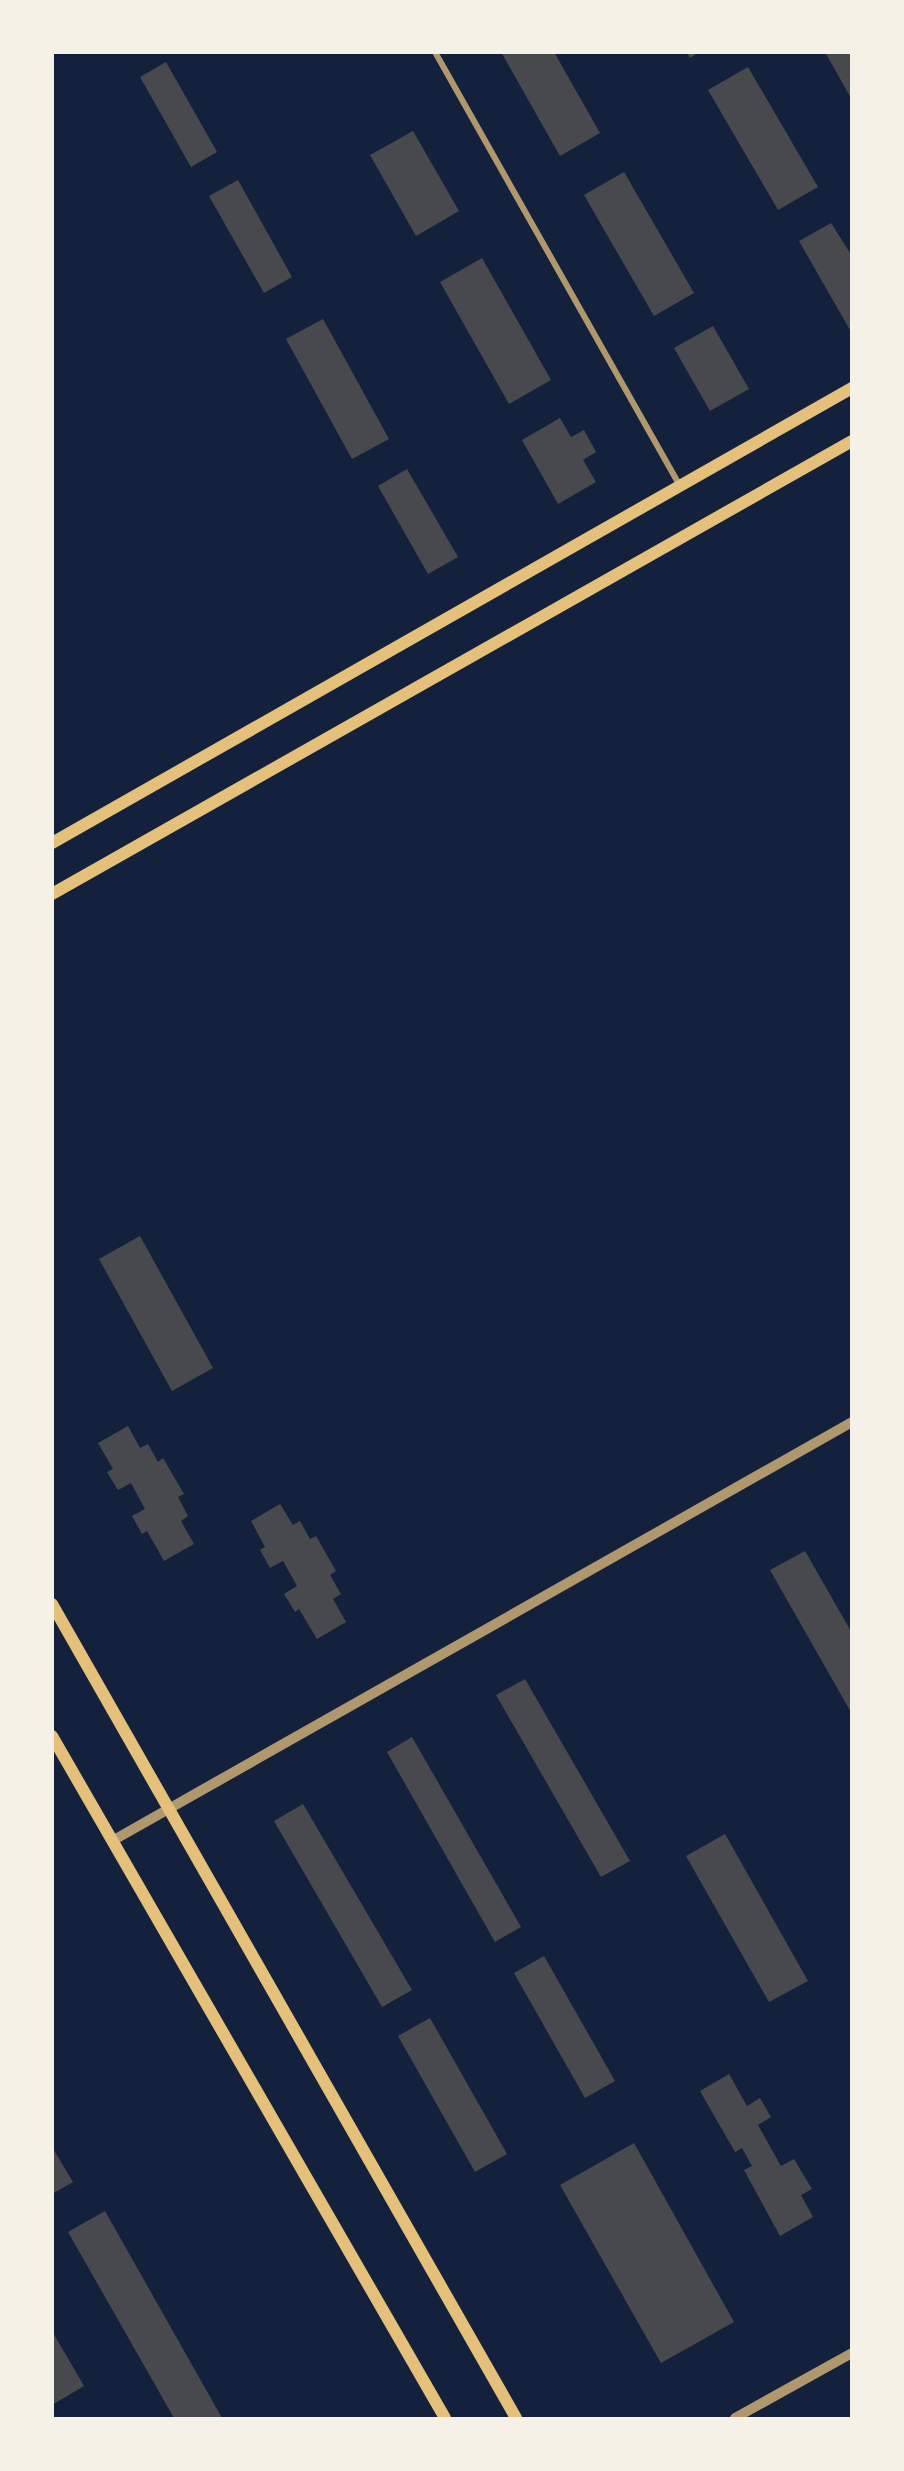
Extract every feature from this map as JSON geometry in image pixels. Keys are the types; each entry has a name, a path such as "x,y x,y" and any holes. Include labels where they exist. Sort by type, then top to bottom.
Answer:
{"main road":[{"path":"52,843 852,388"},
{"path":"52,894 852,441"},
{"path":"52,1604 516,2418"},
{"path":"52,1736 445,2418"}],"street":[{"path":"435,52 680,486"},
{"path":"112,1841 852,1422"},
{"path":"735,2418 852,2353"}],"building":[{"path":"501,52 554,52 600,133 560,156"},
{"path":"687,52 699,52 690,58"},
{"path":"825,52 852,52 852,100"},
{"path":"166,62 217,152 191,167 140,77"},
{"path":"748,67 818,187 778,210 708,90"},
{"path":"413,131 459,211 416,236 370,155"},
{"path":"624,172 694,293 654,316 584,195"},
{"path":"238,180 292,277 264,293 209,196"},
{"path":"831,223 852,256 850,330 799,241"},
{"path":"482,258 551,380 509,404 440,282"},
{"path":"323,319 389,439 352,459 286,339"},
{"path":"713,326 749,389 710,411 674,348"},
{"path":"560,418 571,437 584,430 596,452 583,460 596,482 558,504 522,440"},
{"path":"407,469 458,557 428,574 378,486"},
{"path":"140,1236 213,1368 172,1391 99,1259"},
{"path":"128,1426 140,1448 148,1444 158,1462 163,1458 184,1494 178,1497 188,1516 181,1521 194,1544 164,1561 147,1531 142,1534 132,1516 145,1509 131,1483 118,1490 107,1472 113,1469 98,1443"},
{"path":"280,1504 293,1525 300,1521 310,1539 316,1536 336,1571 330,1575 341,1594 333,1599 346,1622 317,1639 299,1609 295,1612 284,1594 297,1586 283,1561 270,1568 260,1550 265,1547 251,1521"},
{"path":"805,1551 852,1633 852,1714 770,1570"},
{"path":"525,1679 630,1861 601,1877 496,1695"},
{"path":"412,1737 521,1927 495,1942 387,1752"},
{"path":"303,1804 412,1990 382,2007 274,1821"},
{"path":"725,1834 808,1981 769,2002 686,1856"},
{"path":"544,1956 615,2081 585,2098 514,1973"},
{"path":"430,2018 507,2154 475,2172 398,2036"},
{"path":"729,2074 747,2106 760,2098 771,2117 758,2125 781,2166 794,2159 812,2189 801,2195 813,2217 780,2236 744,2170 752,2166 742,2148 735,2152 700,2091"},
{"path":"634,2143 734,2322 661,2363 560,2185"},
{"path":"52,2147 73,2182 52,2194"},
{"path":"105,2211 222,2418 174,2418 68,2232"},
{"path":"52,2331 84,2386 52,2405"}]}
